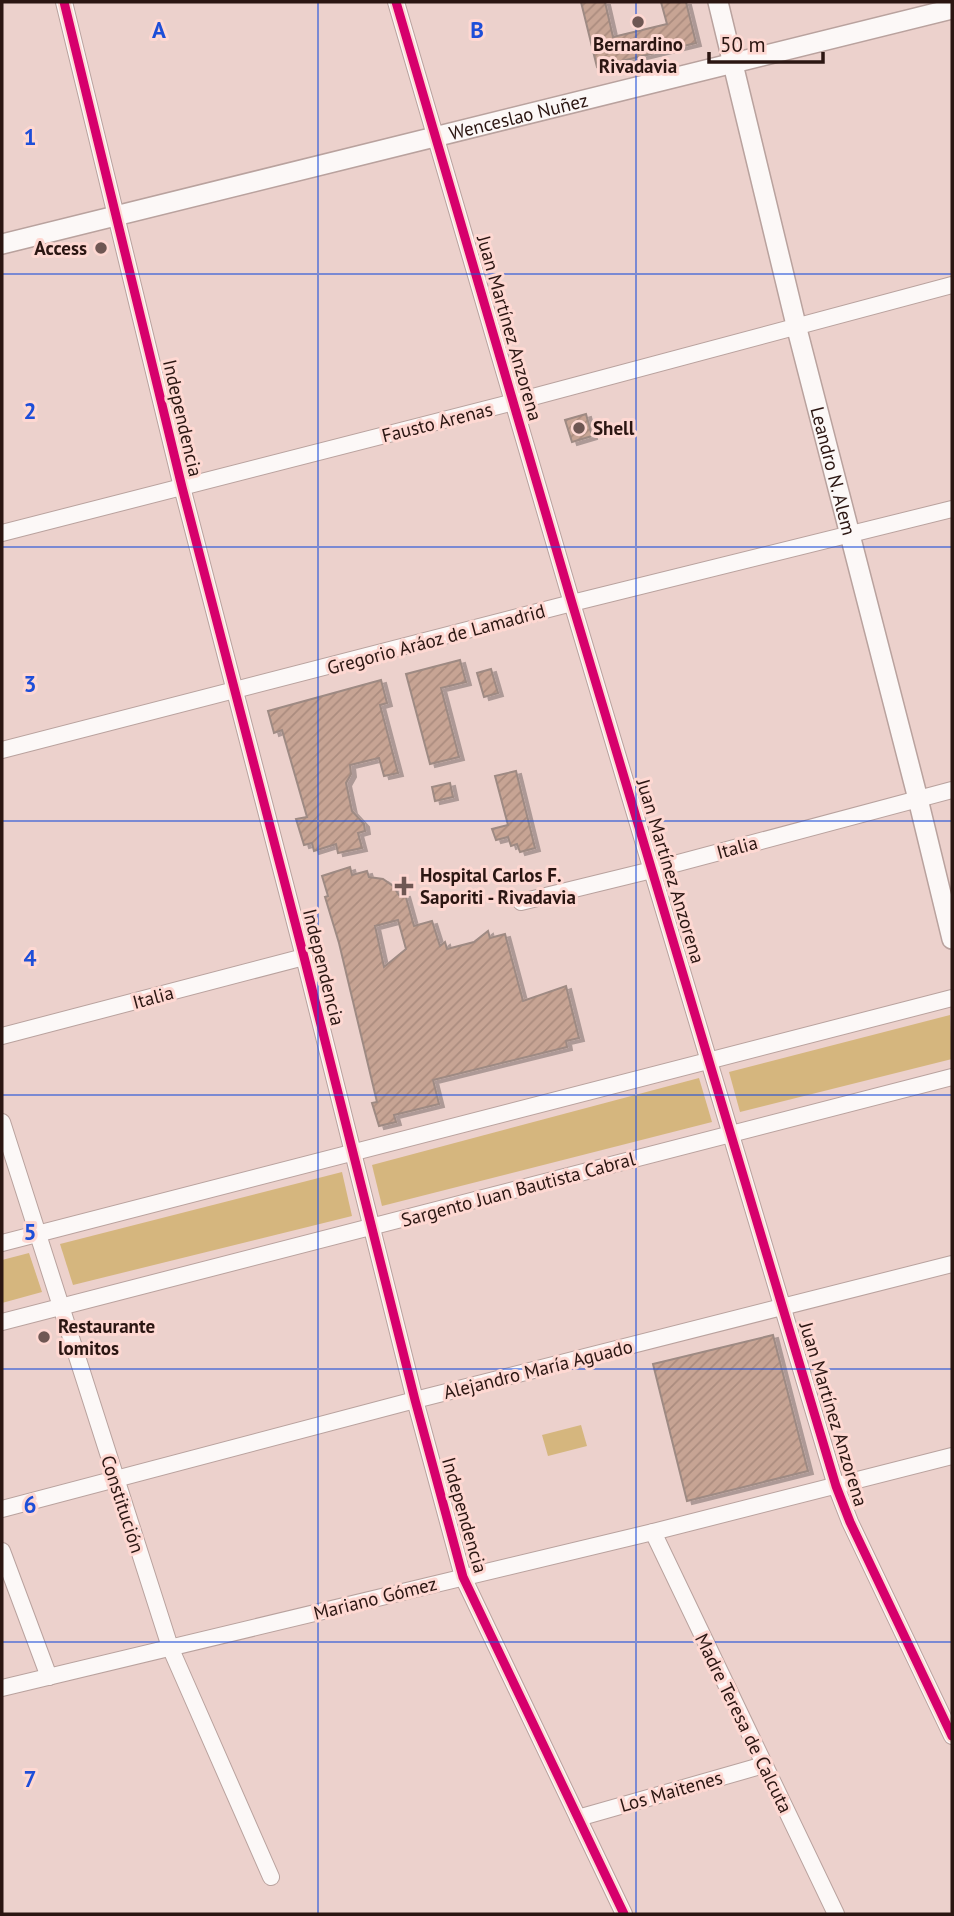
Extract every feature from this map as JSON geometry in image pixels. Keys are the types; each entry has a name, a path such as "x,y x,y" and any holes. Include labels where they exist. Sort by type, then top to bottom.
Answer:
{"street":[{"name":"Independencia","path":"64,2 182,487 304,957 370,1228 463,1577 624,1914"},
{"name":"Juan Martínez Anzorena","path":"397,2 572,603 836,1486 850,1522 952,1736"},
{"name":"Leandro N. Alem","path":"718,2 797,328 952,939"},
{"name":"Wenceslao Nuñez","path":"2,244 952,9"},
{"name":"Fausto Arenas","path":"2,533 514,402 952,285"},
{"name":"Gregorio Aráoz de Lamadrid","path":"2,750 572,603 952,509"},
{"name":"Italia","path":"521,902 952,790"},
{"name":"Italia","path":"2,1036 304,957"},
{"path":"2,1243 952,998"},
{"name":"Sargento Juan Bautista Cabral","path":"2,1322 952,1077"},
{"name":"Constitución","path":"2,1122 170,1647 271,1877"},
{"name":"Alejandro María Aguado","path":"2,1509 415,1400 952,1264"},
{"name":"Mariano Gómez","path":"2,1688 653,1532 952,1456"},
{"name":"Madre Teresa de Calcuta","path":"653,1532 836,1914"},
{"path":"2,1551 49,1676"},
{"name":"Los Maitenes","path":"578,1818 764,1765"}],"shaded area":[{"path":"950,1015 952,1059 740,1112 729,1072"},
{"path":"699,1078 712,1122 382,1206 372,1165"},
{"path":"342,1172 352,1216 73,1285 60,1244"},
{"path":"29,1253 42,1292 2,1303 2,1260"},
{"path":"581,1425 587,1446 548,1456 542,1435"}],"building":[{"name":"Bernardino Rivadavia","path":"581,2 605,2 613,37 667,24 661,2 686,2 696,43 597,67"},
{"name":"Shell","path":"586,414 592,436 572,442 565,420"},
{"path":"460,660 466,682 441,688 459,757 430,764 406,674"},
{"path":"491,669 498,693 484,697 477,673"},
{"path":"381,680 387,703 380,705 398,773 384,776 379,758 350,765 351,774 346,783 352,811 364,824 365,831 358,833 362,848 338,853 336,844 314,851 312,843 304,845 296,819 307,817 282,730 274,733 268,711"},
{"path":"516,771 535,848 520,852 517,844 511,846 508,837 496,840 492,829 508,825 495,776"},
{"path":"450,783 453,797 435,801 432,787"},
{"path":"350,867 352,875 367,871 369,877 383,879 393,886 399,895 405,894 414,926 432,921 440,946 445,942 447,949 474,942 488,931 490,938 505,934 523,1001 566,986 579,1038 566,1041 567,1047 433,1080 439,1104 394,1115 396,1122 379,1126 372,1103 377,1102 322,876","holes":["398,920 406,949 384,967 375,926"]},
{"path":"773,1335 808,1471 687,1501 653,1364"}],"cycle path":[{"path":"64,2 182,487 415,1400 463,1577 624,1914"},
{"path":"396,2 572,603 836,1486 850,1522 952,1736"}],"place":[{"name":"Bernardino Rivadavia","path":"638,22"},
{"name":"Access","path":"101,248"},
{"name":"Shell","path":"579,428"},
{"name":"Hospital Carlos F. Saporiti - Rivadavia","path":"404,886"},
{"name":"Restaurante lomitos","path":"44,1337"}]}
